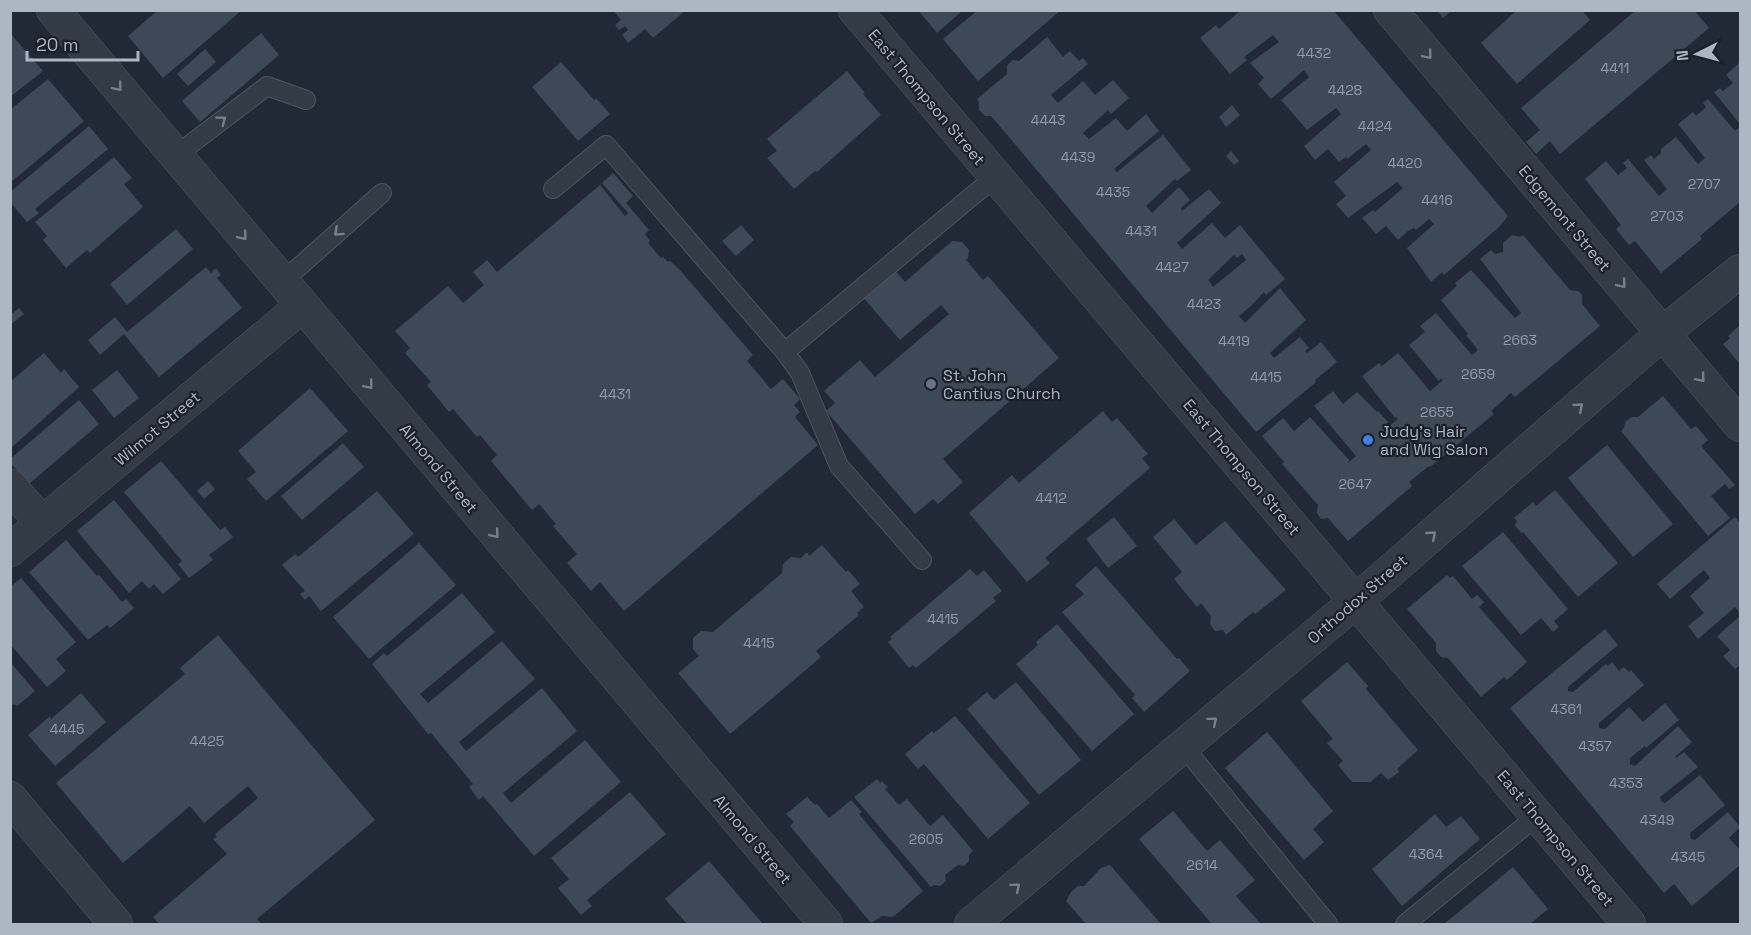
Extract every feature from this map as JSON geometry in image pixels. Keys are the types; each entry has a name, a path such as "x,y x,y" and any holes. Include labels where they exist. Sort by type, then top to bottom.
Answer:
{"street":[{"name":"Almond Street","path":"53,10 826,924"},
{"name":"East Thompson Street","path":"855,10 1629,924"},
{"name":"Edgemont Street","path":"1390,10 1740,425"},
{"name":"Orthodox Street","path":"971,924 1356,601 1663,333 1740,271"},
{"name":"Wilmot Street","path":"10,550 292,294"},
{"path":"10,486 42,523"},
{"path":"10,798 116,924"}],"lane":[{"path":"175,156 267,86 306,100"},
{"path":"553,189 606,145 785,352 800,373 839,466 922,560"},
{"path":"785,352 995,177"},
{"path":"292,294 382,193"},
{"path":"1183,746 1328,924"},
{"path":"1405,924 1537,816"}],"building":[{"path":"158,10 242,10 163,78 128,36"},
{"path":"613,10 686,10 653,38 645,29 628,43 622,35 628,30 625,26 619,30 615,25 621,20"},
{"path":"918,10 963,10 937,33"},
{"path":"978,10 1061,10 978,81 943,39"},
{"path":"1241,10 1333,10 1508,216 1499,227 1444,275 1442,272 1431,282 1407,248 1434,224 1429,219 1416,230 1414,228 1408,231 1398,240 1386,226 1376,234 1362,218 1373,210 1375,212 1403,188 1397,182 1348,218 1336,204 1346,196 1334,182 1371,150 1366,144 1347,159 1346,157 1339,162 1328,149 1315,160 1304,146 1341,114 1336,108 1307,130 1281,100 1309,77 1304,70 1271,99 1258,84 1264,78 1250,63 1279,42 1273,35 1244,57 1247,60 1230,74 1200,38 1216,25 1219,29"},
{"path":"1437,10 1452,10 1443,18"},
{"path":"1517,10 1582,10 1590,20 1517,84 1481,43"},
{"path":"1636,10 1694,10 1709,28 1560,154 1550,141 1536,154 1526,142 1540,130 1521,108"},
{"path":"10,33 43,71 10,97"},
{"path":"261,33 279,55 200,122 182,101"},
{"path":"1047,37 1063,57 1070,51 1079,61 1083,58 1088,64 1051,95 1058,103 1083,81 1095,95 1113,80 1129,98 1111,114 1108,110 1083,133 1089,139 1116,118 1127,131 1146,114 1159,131 1114,169 1117,172 1163,135 1191,170 1177,181 1175,179 1146,206 1152,213 1179,187 1190,200 1181,208 1182,211 1209,189 1221,203 1177,243 1182,249 1212,223 1225,238 1240,225 1285,279 1266,295 1264,292 1239,316 1245,323 1280,288 1306,320 1270,353 1274,358 1300,337 1309,348 1305,351 1307,353 1321,342 1337,362 1256,432 991,116 985,116 979,110 977,99 1007,74 1007,65 1013,60 1019,61","holes":["1242,254 1246,260 1213,287 1208,280 1234,255 1237,258"]},
{"path":"205,49 216,62 188,86 177,74"},
{"path":"561,62 594,100 596,98 610,114 578,141 532,87"},
{"path":"1740,62 1740,124 1714,92 1720,88 1723,91 1733,83 1726,75"},
{"path":"847,71 881,115 817,172 815,171 794,189 767,158 777,151 767,139"},
{"path":"48,79 84,121 10,183 10,110"},
{"path":"1708,99 1735,131 1740,127 1740,202 1700,236 1702,239 1661,273 1635,241 1629,245 1616,229 1621,225 1585,179 1606,161 1618,175 1627,168 1623,163 1628,159 1659,196 1667,189 1644,160 1651,155 1654,159 1661,153 1661,149 1676,137 1698,164 1705,158 1678,124 1693,112 1696,116 1706,107 1703,103"},
{"path":"1232,105 1240,115 1226,127 1219,117"},
{"path":"89,126 108,149 35,209 39,213 27,222 10,202 10,192"},
{"path":"1231,151 1239,161 1234,165 1226,156"},
{"path":"114,157 132,178 124,184 143,207 90,253 87,250 66,268 43,240 47,236 35,222"},
{"path":"613,173 633,196 626,203 649,230 645,234 650,241 648,243 661,258 670,261 679,269 753,355 747,361 771,389 783,379 800,399 794,405 800,412 795,417 818,445 624,611 600,582 591,591 567,563 577,554 553,526 556,524 539,504 532,510 491,461 497,455 480,435 477,437 453,409 449,412 427,385 431,382 405,353 410,348 395,331 448,286 463,303 484,285 473,272 487,260 497,272 600,185 625,216 628,213 602,183"},
{"path":"741,225 754,240 736,256 722,241"},
{"path":"176,229 193,249 127,305 110,284"},
{"path":"1512,235 1520,237 1523,235 1570,290 1578,291 1582,295 1582,304 1600,326 1515,397 1511,393 1491,411 1494,414 1409,482 1412,486 1348,541 1328,518 1321,519 1317,513 1318,505 1282,464 1284,462 1262,436 1283,418 1294,431 1310,417 1349,460 1348,463 1356,456 1314,406 1333,391 1343,404 1357,392 1378,411 1389,426 1398,419 1362,376 1379,363 1382,366 1398,353 1430,391 1435,387 1443,380 1441,378 1439,381 1409,345 1425,332 1420,326 1436,313 1472,355 1477,351 1466,335 1468,334 1441,300 1457,286 1455,283 1471,270 1515,318 1521,313 1480,259 1491,250 1495,254 1503,252 1503,243"},
{"name":"St. John Cantius Church","path":"952,241 962,242 969,250 966,260 983,280 988,276 1059,358 943,459 963,482 938,504 933,499 915,514 826,411 835,403 824,391 860,360 875,377 949,314 941,305 900,340 861,295 892,267 905,282"},
{"path":"206,267 211,273 216,268 221,275 217,278 242,308 159,377 124,334 100,355 88,340 115,317 127,332"},
{"path":"19,308 24,314 10,325 10,310 13,313"},
{"path":"1740,325 1740,364 1723,344"},
{"path":"44,353 61,373 64,369 79,387 10,449 10,382"},
{"path":"117,370 139,398 114,418 92,390"},
{"path":"310,388 348,431 266,501 247,479 256,472 238,451"},
{"path":"1663,396 1691,429 1696,426 1708,440 1701,446 1735,485 1729,489 1725,484 1711,496 1730,518 1708,536 1621,431 1625,422 1632,417 1638,417"},
{"path":"79,400 99,424 29,484 10,463 10,459"},
{"path":"1103,411 1112,422 1117,418 1148,454 1142,458 1150,468 1045,558 1050,563 1027,582 969,513 1012,475 1019,483"},
{"path":"343,443 364,467 302,520 281,496"},
{"path":"1607,445 1673,524 1633,557 1568,478"},
{"path":"161,461 220,530 225,527 233,537 209,555 213,560 189,578 178,564 182,561 124,492"},
{"path":"208,481 215,489 204,499 197,491"},
{"path":"1555,490 1618,563 1578,597 1515,525 1517,521 1514,518 1533,502 1536,506"},
{"path":"377,491 414,534 321,611 309,596 305,600 300,594 305,591 282,565 295,554 298,557"},
{"path":"114,500 181,579 163,594 154,584 149,589 142,581 129,593 77,531"},
{"path":"1114,517 1137,546 1108,568 1086,539"},
{"path":"1735,517 1740,523 1740,613 1735,607 1698,639 1688,626 1704,613 1690,596 1710,578 1704,570 1670,599 1657,584"},
{"path":"1174,519 1196,545 1225,521 1286,590 1255,614 1253,612 1226,635 1223,630 1215,631 1210,624 1211,616 1201,603 1197,607 1174,579 1182,572 1153,537"},
{"path":"1503,532 1568,609 1554,621 1559,627 1553,632 1541,618 1521,635 1462,566"},
{"path":"66,540 122,602 126,599 134,608 110,628 107,625 88,640 29,572"},
{"path":"419,543 456,585 369,659 333,617"},
{"path":"822,545 860,584 851,591 864,607 857,613 859,615 816,651 821,657 730,734 678,673 699,656 693,649 693,638 701,631 713,632 782,573 783,564 791,557 801,558 807,552 809,556"},
{"path":"1096,566 1190,671 1144,712 1132,698 1135,695 1062,612 1084,594 1075,585"},
{"path":"970,569 977,576 984,570 1002,591 993,598 996,601 916,668 913,665 909,668 888,642 892,639 890,637"},
{"path":"1447,575 1450,578 1453,576 1472,599 1477,595 1484,602 1479,607 1527,662 1507,680 1504,677 1481,697 1448,658 1441,657 1436,651 1436,643 1407,609"},
{"path":"21,578 76,642 56,659 66,671 47,687 10,644 10,587"},
{"path":"462,593 495,632 420,694 428,703 502,641 535,679 459,742 466,751 542,688 577,731 503,793 511,803 585,740 621,782 534,856 483,796 479,800 469,787 473,784 431,733 428,734 372,664 384,653 387,656"},
{"path":"1740,616 1740,665 1735,669 1723,656 1730,650 1717,636"},
{"path":"1057,624 1134,714 1092,751 1016,664"},
{"path":"1605,629 1618,645 1568,687 1568,691 1573,692 1606,664 1608,666 1612,662 1619,671 1624,667 1629,672 1631,670 1644,685 1599,723 1599,728 1605,729 1629,707 1643,722 1665,703 1679,720 1646,748 1645,746 1630,758 1630,764 1635,766 1678,726 1692,742 1675,757 1684,752 1698,767 1660,797 1661,801 1665,803 1700,775 1725,805 1690,833 1691,839 1695,840 1728,812 1740,827 1729,838 1740,850 1740,865 1692,906 1674,884 1664,893 1510,708"},
{"path":"218,635 375,820 257,919 262,924 159,924 153,917 227,854 213,839 217,837 215,834 258,798 248,786 204,823 190,806 123,863 56,783 185,674 180,668"},
{"path":"10,662 35,691 17,706 14,704 10,707"},
{"path":"1347,662 1368,686 1366,689 1418,750 1397,769 1399,772 1388,780 1381,773 1370,782 1352,782 1338,765 1343,761 1327,743 1333,739 1301,701"},
{"path":"1016,682 1081,760 1039,795 967,709 987,692 994,700"},
{"path":"81,693 106,722 55,766 28,735"},
{"path":"955,716 1030,803 988,839 924,764 918,769 905,754 932,731 934,733"},
{"path":"1267,732 1333,811 1313,829 1324,842 1304,860 1225,768"},
{"path":"877,779 888,787 885,789 899,805 907,799 930,826 943,815 973,851 969,855 969,861 964,866 958,865 945,875 946,881 940,886 931,887 854,797"},
{"path":"630,792 666,834 587,900 592,906 581,915 558,888 569,879 551,858"},
{"path":"807,797 815,805 817,804 829,818 851,800 862,812 859,814 923,891 893,917 882,916 871,923 790,826 794,822 786,814"},
{"path":"1173,811 1207,851 1220,840 1255,880 1236,896 1261,924 1212,924 1139,839"},
{"path":"1435,814 1446,827 1461,816 1480,839 1402,906 1372,869"},
{"path":"709,861 763,924 687,924 665,899"},
{"path":"1109,865 1161,924 1086,924 1066,901 1078,886 1084,886 1101,868"},
{"path":"1513,867 1548,909 1530,924 1444,924"}],"place":[{"name":"St. John Cantius Church","path":"931,384"},
{"name":"Judy's Hair and Wig Salon","path":"1368,440"}]}
